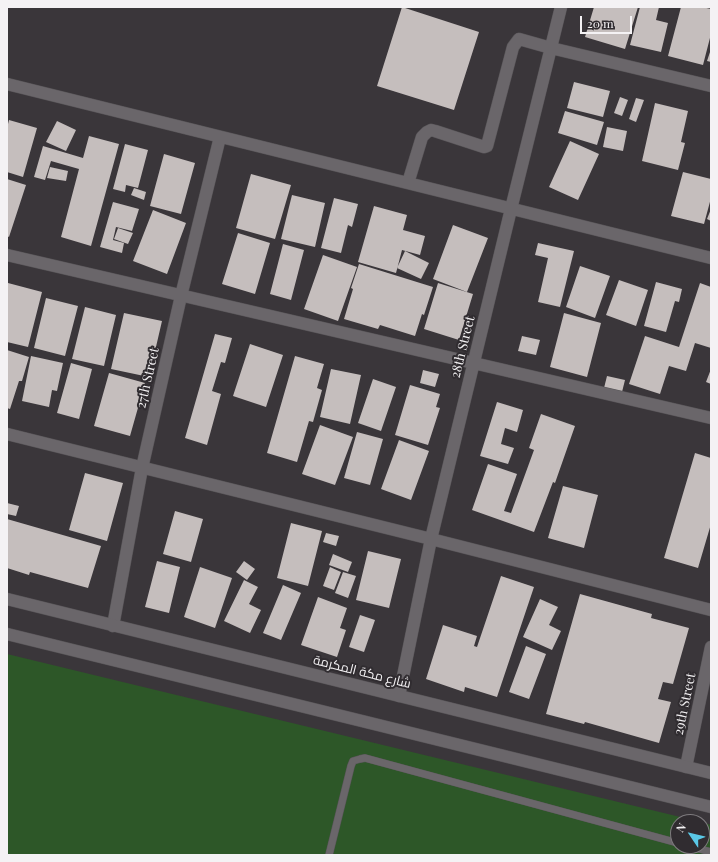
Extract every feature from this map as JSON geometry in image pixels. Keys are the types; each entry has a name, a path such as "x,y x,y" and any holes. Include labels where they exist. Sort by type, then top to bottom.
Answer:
{"street":[{"name":"28th Street","path":"399,696 431,539 561,7"},
{"path":"408,183 422,137 430,130 484,148 487,146 513,47 519,39 711,86"},
{"path":"7,84 711,258"},
{"name":"27th Street","path":"113,626 142,468 181,296 220,137"},
{"path":"7,255 711,418"},
{"path":"7,434 711,610"},
{"name":"شارع مكة المكرمة","path":"7,599 711,773"},
{"path":"7,634 711,807"},
{"name":"29th Street","path":"686,767 711,647"}],"lane":[{"path":"329,855 351,766 353,761 365,758 670,841"}],"green space":[{"path":"7,654 670,814 670,854 710,854 711,825 711,855 7,855"}],"building":[{"path":"402,7 479,32 454,110 377,86"},
{"path":"594,7 638,7 625,49 585,37"},
{"path":"640,7 659,7 656,20 668,23 661,52 630,45"},
{"path":"681,7 702,7 711,9 711,34 703,65 668,56"},
{"path":"711,49 711,62 707,61"},
{"path":"574,82 610,91 603,117 567,108"},
{"path":"620,97 628,100 622,116 614,113"},
{"path":"636,98 644,100 636,122 629,119"},
{"path":"655,103 688,111 681,142 685,143 678,170 642,161"},
{"path":"565,111 604,122 597,145 558,133"},
{"path":"9,120 37,128 23,177 7,172 7,128"},
{"path":"57,121 76,130 66,151 46,142"},
{"path":"607,127 627,131 623,151 603,147"},
{"path":"89,136 119,144 91,246 61,237 79,169 51,161 45,180 34,177 43,146 83,158"},
{"path":"570,141 599,154 578,200 549,187"},
{"path":"125,144 148,150 138,188 126,185 125,192 113,189"},
{"path":"164,154 195,163 181,214 150,206"},
{"path":"50,167 68,171 66,181 47,178"},
{"path":"683,172 711,179 711,198 704,224 671,216"},
{"path":"251,174 291,185 275,239 236,228"},
{"path":"7,179 26,185 9,237 7,236"},
{"path":"134,188 146,192 144,200 131,195"},
{"path":"292,195 325,203 315,247 281,239"},
{"path":"334,198 358,204 352,227 348,225 341,253 321,248"},
{"path":"113,202 139,209 132,231 116,227 113,240 124,243 122,253 100,247"},
{"path":"374,206 407,215 403,230 425,236 420,255 402,250 396,273 358,262"},
{"path":"711,209 711,221 707,219"},
{"path":"153,210 186,223 167,274 133,261"},
{"path":"453,225 488,238 467,292 433,279"},
{"path":"118,228 133,233 128,244 114,239"},
{"path":"238,233 270,243 255,294 222,284"},
{"path":"538,243 574,251 560,307 538,302 548,258 535,255"},
{"path":"283,244 304,250 291,300 270,294"},
{"path":"405,251 429,263 421,279 397,268"},
{"path":"323,255 357,267 338,321 304,309"},
{"path":"359,264 433,287 424,315 422,314 415,336 380,325 378,329 344,319 353,289 351,288"},
{"path":"580,266 610,276 595,318 566,307"},
{"path":"619,280 648,290 636,326 606,315"},
{"path":"656,282 682,289 679,302 675,301 666,332 644,326"},
{"path":"8,283 42,292 28,347 7,342"},
{"path":"438,283 473,294 459,340 424,329"},
{"path":"700,283 711,287 711,348 695,343 686,371 669,366 660,394 629,384 645,336 679,347"},
{"path":"46,298 78,306 65,356 34,348"},
{"path":"85,307 116,315 104,366 72,359"},
{"path":"124,313 162,321 149,377 111,369"},
{"path":"564,313 601,323 587,377 550,367"},
{"path":"215,334 232,338 225,363 221,362 212,391 221,394 207,445 185,438"},
{"path":"522,336 540,340 536,355 518,351"},
{"path":"250,344 283,355 266,407 233,396"},
{"path":"7,350 29,357 22,381 19,381 10,409 7,408"},
{"path":"31,356 63,363 57,391 52,390 49,407 22,401"},
{"path":"295,356 324,364 317,388 322,390 313,422 309,421 297,462 267,453"},
{"path":"71,363 92,369 79,419 57,413"},
{"path":"331,369 361,375 350,424 320,417"},
{"path":"711,369 711,384 706,382"},
{"path":"423,370 439,374 435,387 420,383"},
{"path":"109,373 145,383 130,436 94,426"},
{"path":"607,376 625,380 622,392 604,388"},
{"path":"373,379 396,387 381,431 358,423"},
{"path":"410,385 440,394 436,407 440,408 428,445 395,435"},
{"path":"497,402 523,410 517,432 505,428 501,444 514,448 508,464 480,456"},
{"path":"541,414 575,426 555,483 553,482 534,532 472,510 488,464 517,474 504,511 511,513 534,450 529,448"},
{"path":"320,425 353,437 335,485 302,474"},
{"path":"357,432 383,439 370,485 344,478"},
{"path":"399,440 429,451 411,500 381,489"},
{"path":"695,453 711,458 711,524 698,568 664,558"},
{"path":"85,473 123,483 107,541 69,530"},
{"path":"563,486 598,495 584,548 548,538"},
{"path":"7,503 19,506 16,516 7,514"},
{"path":"175,511 203,519 191,562 163,554"},
{"path":"7,519 101,546 88,588 30,572 29,575 7,568"},
{"path":"291,523 322,531 308,586 277,578"},
{"path":"326,533 339,536 336,546 323,542"},
{"path":"368,551 401,559 389,608 356,600"},
{"path":"333,554 352,562 348,572 329,565"},
{"path":"157,561 180,567 169,613 145,607"},
{"path":"244,561 255,569 247,580 236,572"},
{"path":"200,567 232,578 215,628 184,617"},
{"path":"330,567 341,572 334,590 323,586"},
{"path":"343,572 356,576 348,598 335,593"},
{"path":"501,576 534,587 497,697 465,687 464,692 426,679 443,625 477,636 474,646 477,647"},
{"path":"244,580 258,587 249,604 261,610 250,633 224,621"},
{"path":"283,585 301,593 281,640 263,633"},
{"path":"580,594 652,614 651,618 689,628 673,684 663,682 658,699 671,702 659,743 585,722 584,724 546,714"},
{"path":"318,597 347,608 340,628 346,630 337,657 301,645"},
{"path":"540,599 558,607 549,625 561,631 552,650 523,637"},
{"path":"360,615 375,620 364,652 349,647"},
{"path":"526,646 546,654 529,699 509,692"}]}
